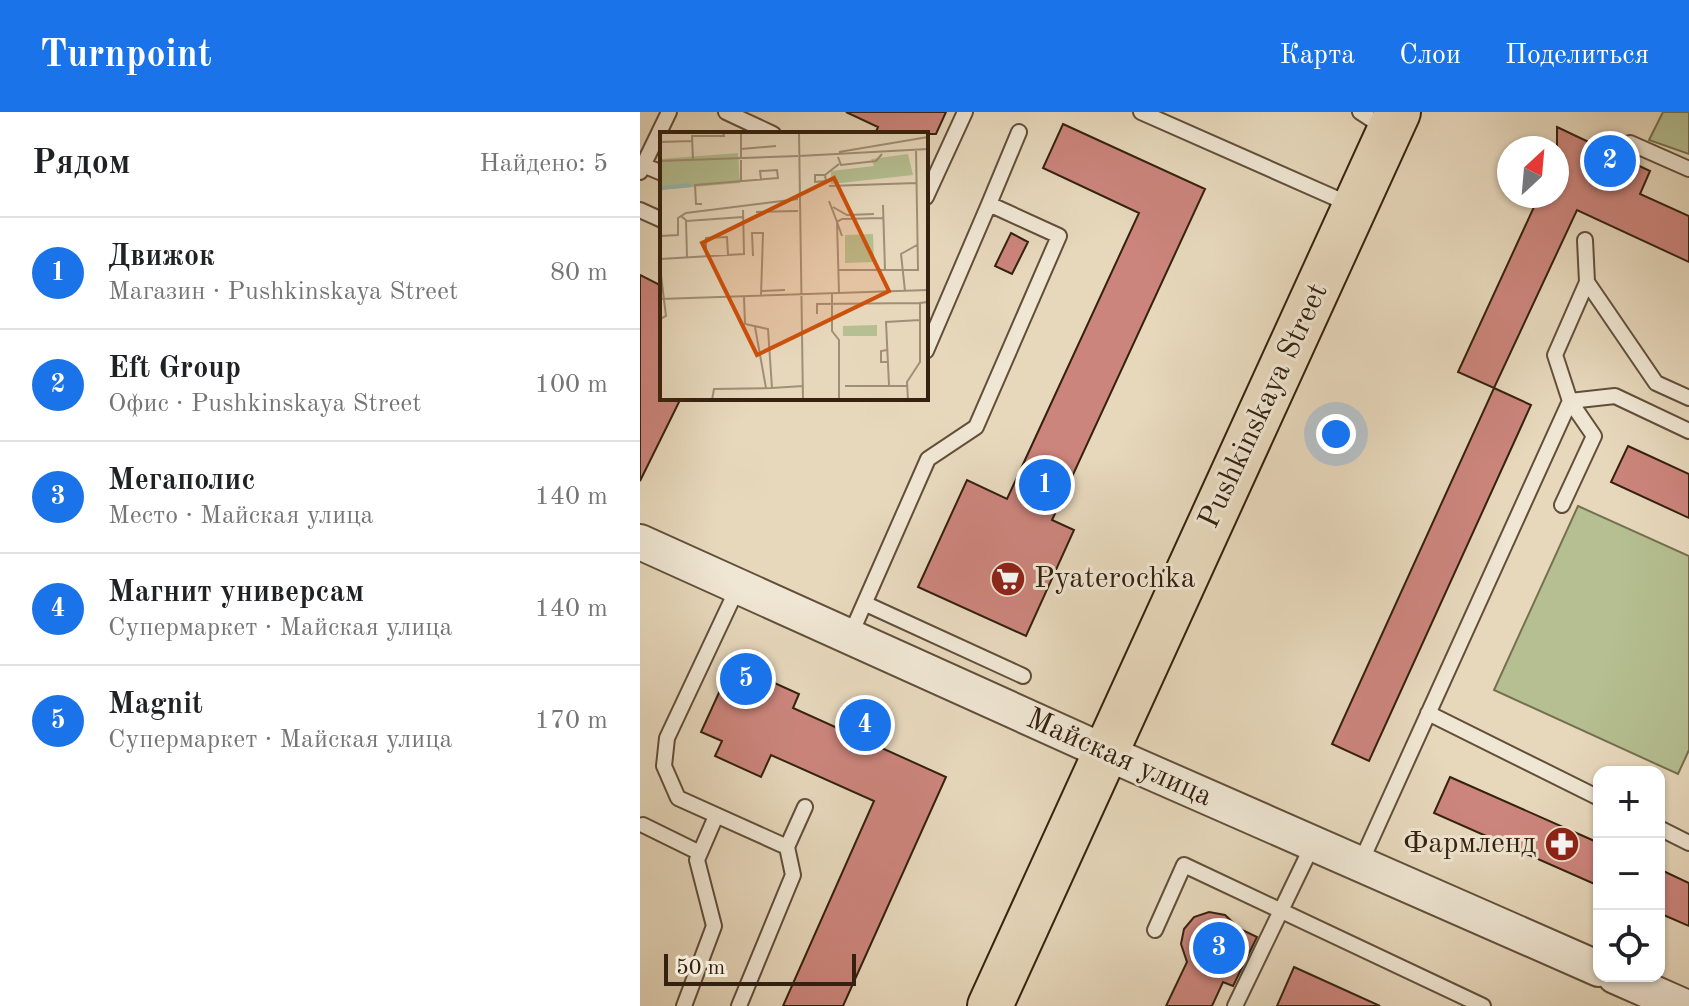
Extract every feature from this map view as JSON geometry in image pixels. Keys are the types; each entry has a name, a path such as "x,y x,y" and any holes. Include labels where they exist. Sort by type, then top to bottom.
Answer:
{"main road":[{"name":"Pushkinskaya Street","path":"990,1006 1355,207 1382,118"}],"street":[{"name":"Майская улица","path":"640,542 850,637 944,660 1105,752 1593,966"},
{"path":"1629,982 1683,1006"}],"lane":[{"path":"642,168 669,112"},
{"path":"726,112 769,132"},
{"path":"928,193 965,112"},
{"path":"1141,112 1355,207"},
{"path":"928,346 1019,132"},
{"path":"1630,143 1689,169"},
{"path":"850,637 928,459 976,427 1059,236 989,204"},
{"path":"640,210 660,219"},
{"path":"1562,505 1594,436 1570,401 1555,355 1587,282 1585,240"},
{"path":"1587,282 1656,383 1689,398"},
{"path":"1570,401 1615,396 1689,431"},
{"path":"1360,864 1570,401"},
{"path":"739,587 667,738 664,766 678,798 787,847"},
{"path":"866,604 944,660 1023,676"},
{"path":"1428,713 1593,795"},
{"path":"739,1006 793,875 787,847 805,807"},
{"path":"684,1006 714,926 697,860 716,816"},
{"path":"643,825 700,853"},
{"path":"1665,831 1689,843"},
{"path":"1235,1006 1313,844"},
{"path":"1155,930 1184,865 1483,1006"}],"green space":[{"path":"1663,112 1689,112 1689,154 1649,140"},
{"path":"1578,506 1689,556 1689,750 1678,774 1494,690"}],"building":[{"path":"846,112 946,112 936,134 876,132 878,127"},
{"path":"1063,124 1205,189 1052,520 1074,530 1026,636 918,587 967,480 1007,499 1139,213 1043,168"},
{"path":"1557,127 1650,171 1640,194 1689,216 1689,262 1577,210 1494,388 1458,372 1533,208 1569,208 1569,136 1557,136"},
{"path":"1011,233 1028,242 1012,274 995,266"},
{"path":"640,275 660,285 660,400 680,400 640,481"},
{"path":"1494,388 1531,405 1369,761 1332,744"},
{"path":"1628,446 1689,474 1689,518 1611,482"},
{"path":"732,664 799,694 793,708 946,777 843,1006 783,1006 874,801 771,755 761,777 715,756 722,741 701,732"},
{"path":"1450,777 1593,840 1593,883 1434,813"},
{"path":"1665,872 1689,883 1689,926 1665,916"},
{"path":"1209,912 1225,915 1240,929 1257,937 1233,986 1223,982 1212,1006 1166,1006 1187,962 1181,944 1184,929 1194,917"},
{"path":"1294,967 1380,1006 1277,1006"}],"place":[{"name":"Eft Group","path":"1610,161"},
{"name":"Движок","path":"1045,485"},
{"name":"Pyaterochka","path":"1008,579"},
{"name":"Magnit","path":"746,679"},
{"name":"Магнит универсам","path":"865,725"},
{"name":"Фармленд","path":"1562,844"},
{"name":"Мегаполис","path":"1219,948"}]}
